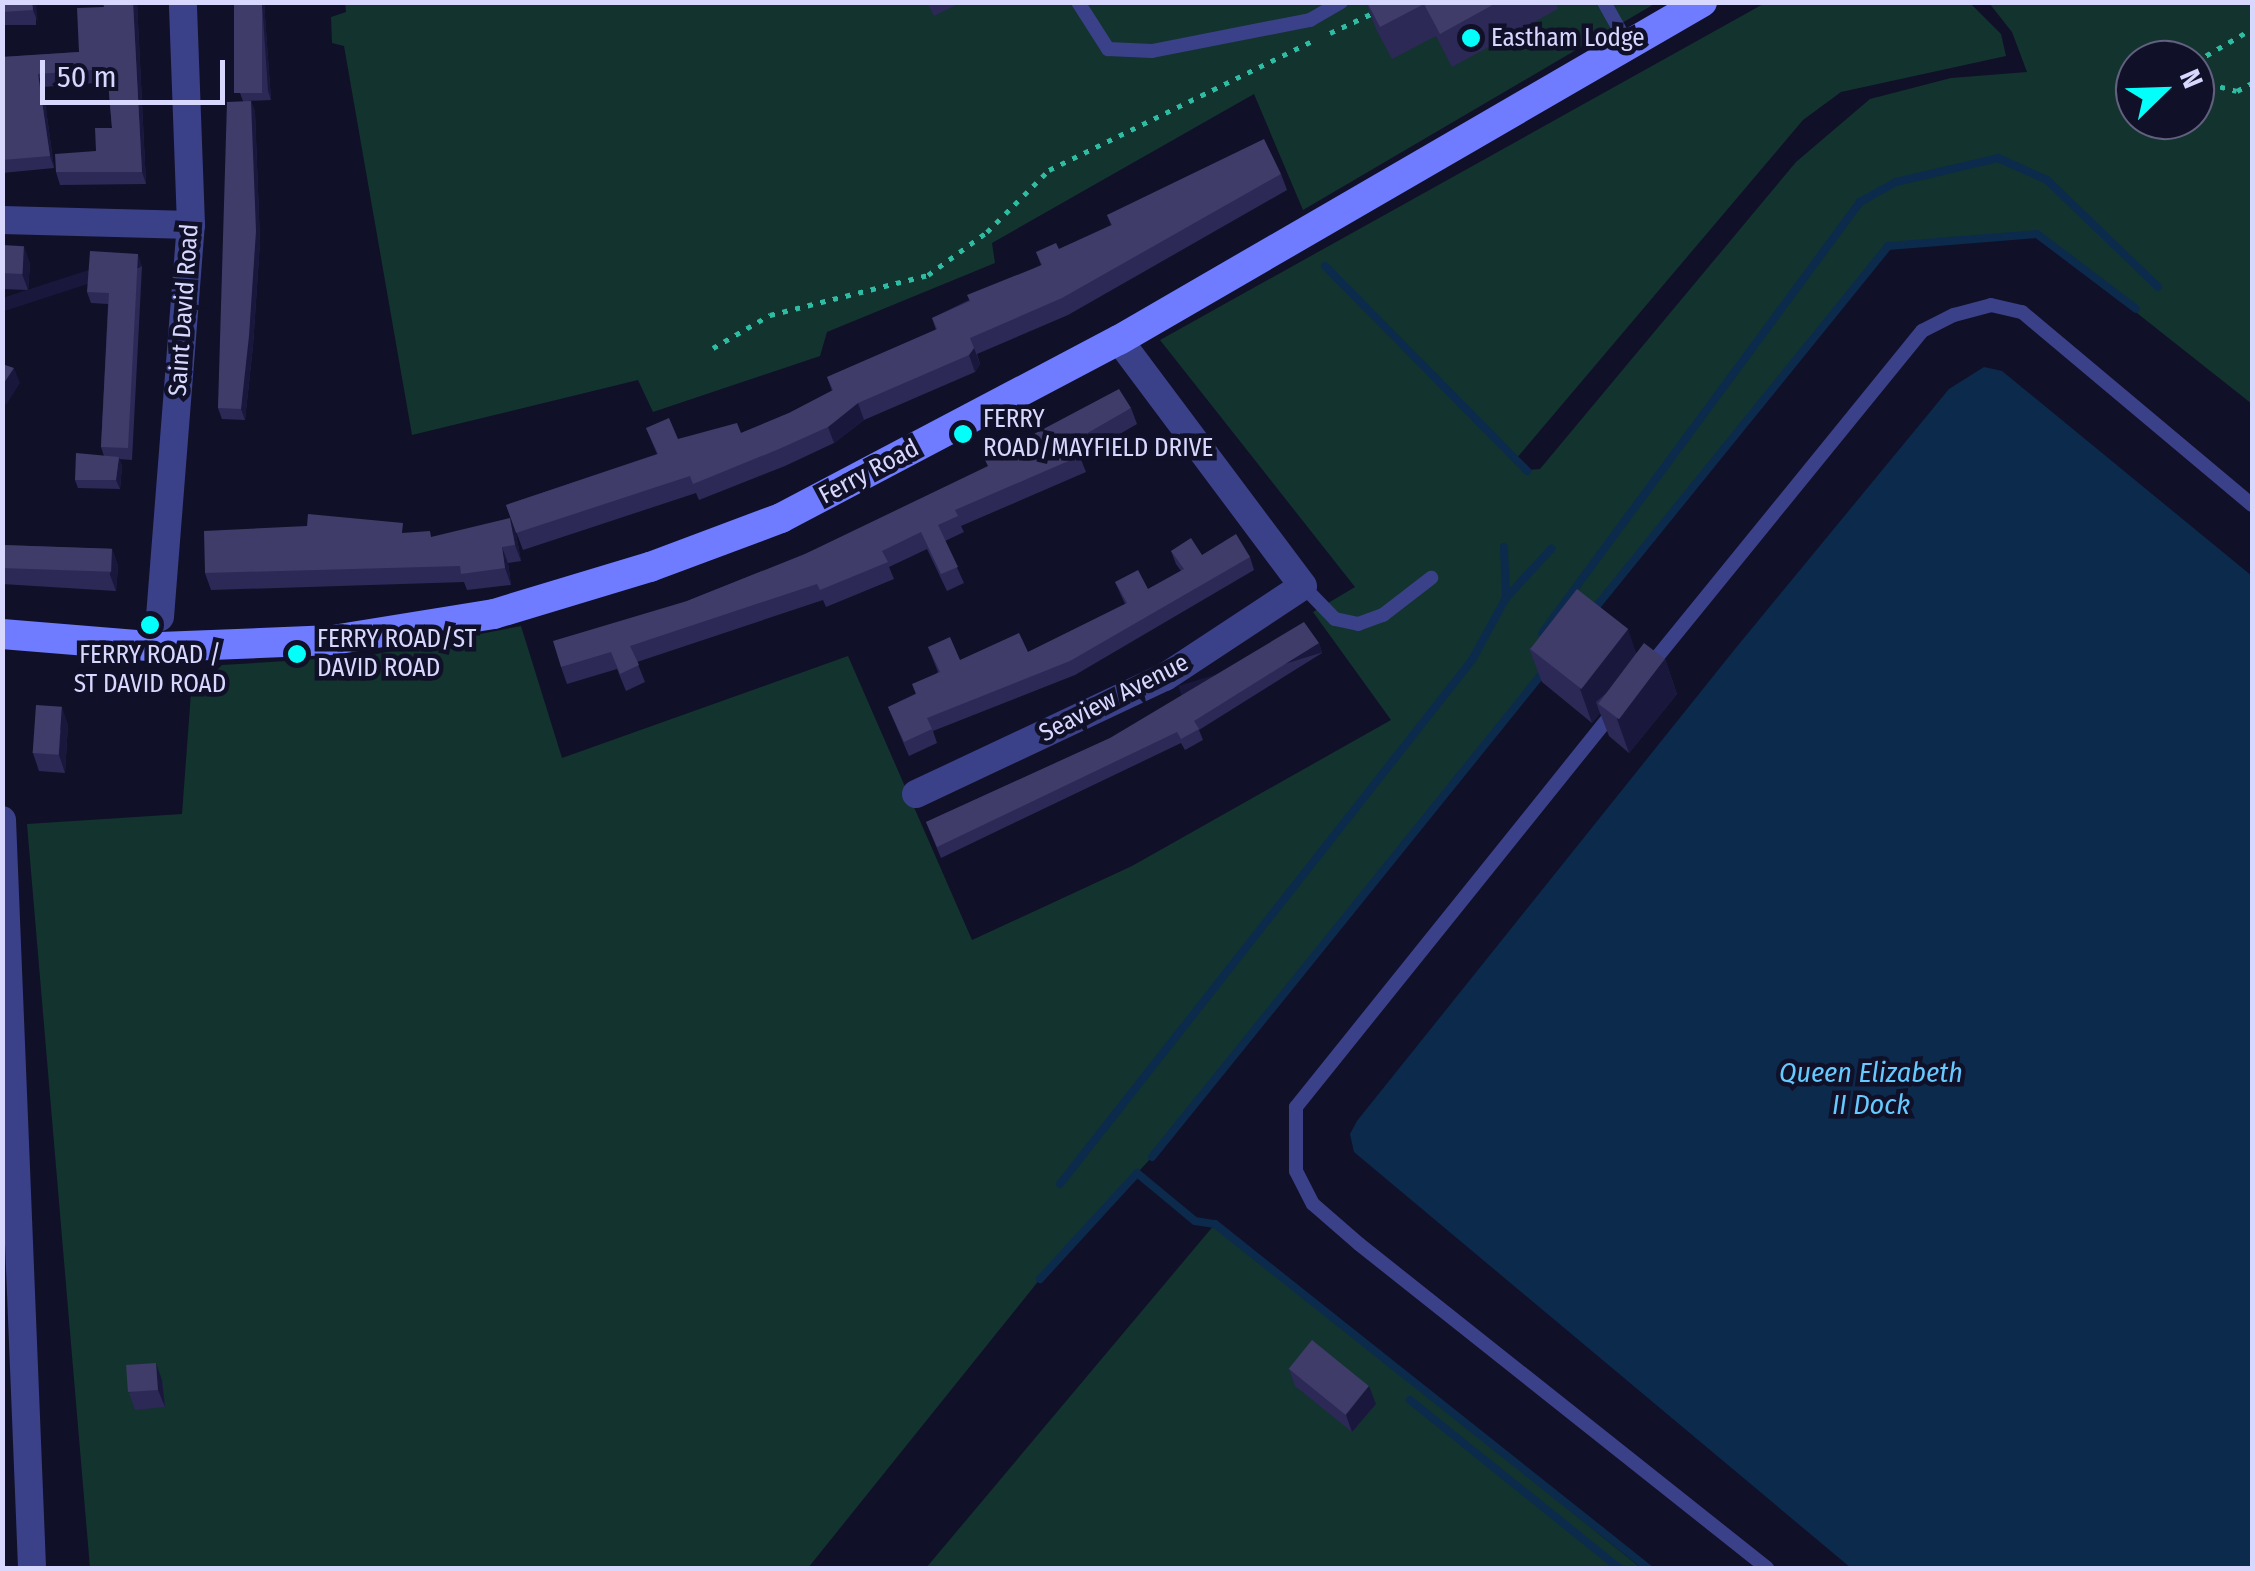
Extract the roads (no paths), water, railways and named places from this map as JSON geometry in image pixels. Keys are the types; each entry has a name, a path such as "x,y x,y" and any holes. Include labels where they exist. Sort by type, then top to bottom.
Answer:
{"street":[{"name":"Saint David Road","path":"160,617 192,225 182,2"},
{"name":"Ferry Road","path":"2,634 160,647 333,640 415,630 530,604 781,518 1119,340 1702,2"},
{"path":"2,220 192,225"},
{"path":"1119,340 1304,586"},
{"name":"Seaview Avenue","path":"916,794 1165,677 1304,586"},
{"path":"2,820 32,1568"}],"lane":[{"path":"1078,2 1108,49 1152,51 1310,20 1341,2"},
{"path":"1604,2 1628,46"},
{"path":"1635,684 1922,331 1954,314 1990,305 2022,312 2252,505"},
{"path":"1304,586 1335,619 1358,624 1383,615 1432,578"},
{"path":"1623,700 1296,1107 1296,1170 1313,1204 1358,1244 1767,1568"}],"water":[{"name":"Queen Elizabeth II Dock","path":"1984,367 2002,371 2252,576 2252,1568 1851,1568 1354,1152 1350,1134 1357,1121 1735,649 1949,389"}],"waterway":[{"path":"1542,633 1860,202 1896,182 1998,158 2047,180 2158,287"},
{"path":"1591,613 1888,246 2037,234 2136,309"},
{"path":"1325,266 1527,471"},
{"path":"1504,547 1506,597"},
{"path":"1060,1184 1472,660 1506,598 1551,549"},
{"path":"1152,1157 1545,670"},
{"path":"1040,1279 1137,1173 1195,1221 1215,1224 1648,1568"},
{"path":"1410,1400 1619,1568"}],"place":[{"name":"Eastham Lodge","path":"1471,38"},
{"name":"FERRY ROAD/MAYFIELD DRIVE","path":"963,434"},
{"name":"FERRY ROAD / ST DAVID ROAD","path":"150,625"},
{"name":"FERRY ROAD/ST DAVID ROAD","path":"297,654"}]}
